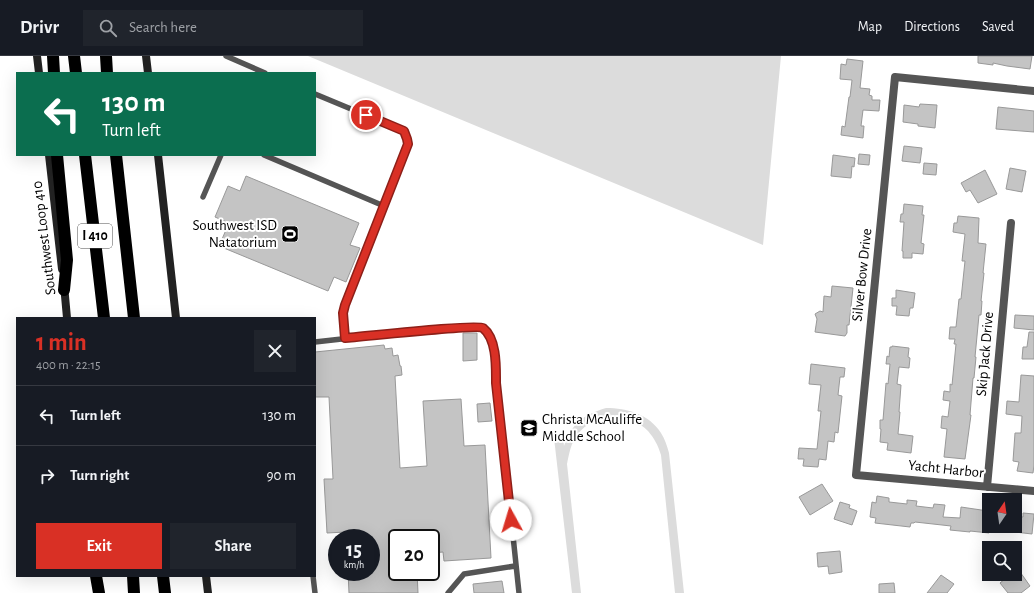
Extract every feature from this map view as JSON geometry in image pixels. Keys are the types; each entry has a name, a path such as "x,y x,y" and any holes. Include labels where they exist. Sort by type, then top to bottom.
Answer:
{"highway":[{"path":"53,56 54,72"},
{"path":"74,56 76,72"},
{"path":"106,56 107,72"},
{"path":"58,156 67,260 64,290"},
{"name":"I 410","path":"85,156 104,317"},
{"name":"I 410","path":"116,156 134,317"},
{"path":"96,577 98,593"},
{"path":"133,577 134,593"},
{"path":"163,577 165,593"}],"main road":[{"path":"36,56 39,72"},
{"path":"146,56 148,72"},
{"name":"Southwest Loop 410","path":"49,156 67,317"},
{"path":"158,156 176,317"},
{"path":"206,577 208,593"}],"street":[{"name":"Silver Bow Drive","path":"856,475 895,77 1034,90"},
{"name":"Skip Jack Drive","path":"987,487 1012,223"},
{"name":"Yacht Harbor","path":"856,475 1034,491"}],"lane":[{"path":"226,56 256,71"},
{"path":"316,94 404,131 408,144 345,305 343,313 345,338"},
{"path":"204,197 221,156"},
{"path":"266,156 384,206"},
{"path":"316,342 404,332 481,327 492,339 496,361 496,383 519,593"},
{"path":"448,593 464,574 515,566"},
{"path":"313,577 315,593"}],"shaded area":[{"path":"308,56 781,56 763,245"},
{"path":"606,408 622,409 637,413 656,426 665,440 669,453 684,593 675,593 661,455 659,448 648,431 640,425 631,420 611,417 592,422 577,435 572,445 567,464 581,593 572,593 554,438 563,437 564,446 571,431 579,421"}],"building":[{"path":"978,56 1032,56 1030,69 993,63 993,65 978,63"},
{"path":"847,59 863,61 860,88 870,89 869,95 872,96 872,100 880,100 879,111 863,110 861,126 864,126 863,138 841,135 842,126 845,127 852,80 840,79 841,64 846,65"},
{"path":"920,104 937,105 935,128 903,122 904,105 919,107"},
{"path":"998,107 1034,111 1034,132 996,129"},
{"path":"904,146 922,148 920,163 902,161"},
{"path":"859,154 870,155 869,165 858,164"},
{"path":"833,155 855,158 854,167 852,166 851,178 831,176"},
{"path":"924,163 937,164 936,175 923,174"},
{"path":"1010,168 1026,171 1022,192 1006,189"},
{"path":"985,170 997,194 978,203 970,190 966,192 961,183"},
{"name":"Southwest ISD Natatorium","path":"246,176 359,223 350,245 360,248 346,282 334,277 328,291 219,246 229,223 215,217 228,186 240,191"},
{"path":"904,204 923,206 922,215 924,215 921,243 924,244 923,254 912,253 912,258 903,258 904,222 900,222"},
{"path":"958,216 979,218 978,243 986,244 981,315 979,315 971,415 965,459 944,457 947,429 941,428 942,416 948,417 950,401 943,400 944,391 950,392 950,384 952,385 956,344 954,344 955,339 949,339 950,327 956,327 965,261 962,261 965,234 953,232 954,223 957,223"},
{"path":"832,286 853,288 849,325 847,325 847,333 845,336 815,332 817,319 815,314 820,311 823,312 824,296 831,297"},
{"path":"896,290 915,293 913,308 910,308 909,316 896,315 897,306 892,306 892,298 896,298"},
{"path":"1015,315 1034,316 1034,330 1014,328"},
{"path":"1029,332 1034,332 1034,359 1022,359 1023,347 1027,347"},
{"path":"463,333 477,333 477,360 463,361"},
{"path":"384,345 385,349 392,348 393,356 398,355 402,375 395,376 400,468 427,466 423,401 461,399 464,446 485,445 491,558 444,561 443,552 440,552 440,529 388,529 388,581 417,581 418,593 349,593 348,581 380,581 380,529 328,529 327,533 324,479 333,479 329,397 316,397 316,352"},
{"path":"890,347 909,348 909,368 899,367 897,384 901,385 898,434 913,436 911,453 887,450 888,443 880,442 880,420 883,420 886,383 888,384 890,364 886,364 887,356 889,357"},
{"path":"811,364 845,368 844,377 840,377 838,395 842,396 838,433 835,432 834,442 828,441 826,460 819,459 818,467 803,466 804,459 798,459 799,448 817,449 821,411 818,411 821,385 809,384"},
{"path":"1021,375 1034,376 1033,473 1017,471 1019,462 1013,461 1015,433 1021,433 1022,416 1006,414 1007,401 1019,402"},
{"path":"490,403 492,421 478,422 477,404"},
{"path":"822,484 833,501 810,515 799,497"},
{"path":"877,496 889,498 889,502 907,504 907,500 917,501 916,506 933,508 934,504 945,505 943,517 960,518 961,507 982,510 982,532 950,530 951,526 915,522 911,523 910,527 875,523 876,518 870,517 872,502 876,503"},
{"path":"840,502 850,505 849,508 857,511 852,525 834,519"},
{"path":"1023,513 1034,514 1032,534 1022,533"},
{"path":"840,551 842,572 829,574 828,566 818,567 817,553"},
{"path":"941,575 954,584 947,593 927,593"},
{"path":"1022,575 1030,586 1021,593 1008,593 1000,583 1002,581 1022,581"},
{"path":"502,581 504,593 474,593 473,584"},
{"path":"894,583 895,593 879,593 879,584"}],"place":[{"name":"Southwest ISD Natatorium","path":"290,234"},
{"name":"Christa McAuliffe Middle School","path":"529,428"}],"route":[{"path":"366,115 404,131 408,144 345,305 343,313 345,338 404,332 481,327 483,329 492,339 496,361 496,383 511,520"}]}
